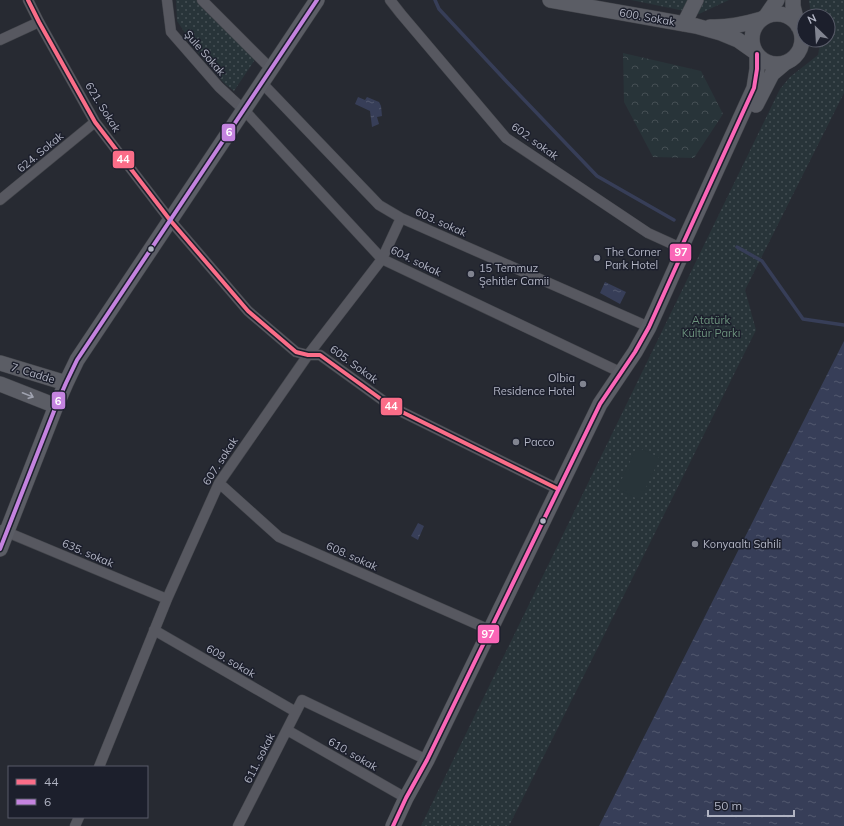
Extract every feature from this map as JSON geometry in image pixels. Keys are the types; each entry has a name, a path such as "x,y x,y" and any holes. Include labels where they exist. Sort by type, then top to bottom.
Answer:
{"main road":[{"path":"0,549 4,530 77,360 317,0"},
{"name":"600. Sokak","path":"550,0 690,25"},
{"path":"690,25 696,0"},
{"path":"777,0 764,18 758,23 752,34 752,46 761,59 766,62 779,65 791,60 796,56 801,48"},
{"path":"793,0 796,18"},
{"path":"690,25 722,27 742,25 773,14 788,16 796,23"},
{"path":"690,25 721,33 738,40 756,53"},
{"path":"393,826 406,798 427,760 600,404 622,373 649,326 754,88 757,69 756,53"},
{"path":"681,253 687,250 766,84 772,74 785,63"},
{"name":"7. Cadde","path":"0,363 66,383"},
{"name":"7. Cadde","path":"0,384 56,406"}],"street":[{"name":"621. Sokak","path":"28,0 95,122 170,220"},
{"name":"Şule Sokak","path":"167,0 171,32 219,88 244,110"},
{"path":"202,0 271,69"},
{"name":"602. sokak","path":"390,0 506,138 648,233 681,253"},
{"path":"0,40 39,22"},
{"name":"603. sokak","path":"262,83 379,205 401,218 649,326"},
{"name":"604. sokak","path":"244,110 382,259 622,373"},
{"name":"624. Sokak","path":"0,200 95,122"},
{"name":"607. sokak","path":"99,766 166,599 219,482 308,355 382,259 401,218"},
{"name":"605. Sokak","path":"170,220 248,311 296,352 308,355 320,355 392,407 558,489"},
{"name":"608. sokak","path":"219,482 279,537 490,630"},
{"name":"635. sokak","path":"4,530 166,599"},
{"name":"609. sokak","path":"154,630 296,712"},
{"name":"611. sokak","path":"238,826 302,700 427,760"},
{"name":"610. sokak","path":"287,730 406,798"}],"green space":[{"path":"176,0 196,0 256,58 234,91 224,83 200,55 177,21"},
{"path":"631,0 729,0 699,14"},
{"name":"Atatürk Kültür Parkı","path":"809,0 844,0 844,93 745,290 756,330 509,826 421,826 780,89 790,77 818,55 819,48 836,48 836,8 810,8"},
{"path":"623,53 701,71 723,114 694,158 653,157 624,102"},
{"path":"637,447 660,458 640,500 617,489"}],"water":[{"path":"358,97 365,100 367,97 379,102 382,116 377,117 379,124 372,127 370,111 355,104"},
{"path":"605,282 626,292 620,304 600,293"},
{"path":"844,341 844,826 599,826"},
{"path":"418,523 424,526 418,540 411,536"}],"waterway":[{"path":"435,0 439,9 597,176 674,220"},
{"path":"737,247 762,261 803,319 844,325"}],"transit line":[{"name":"44","path":"28,0 95,122 170,220 248,311 296,352 308,355 320,355 392,407 558,489"},
{"name":"6","path":"0,549 56,406 77,360 317,0"},
{"name":"97","path":"393,826 406,798 427,760 600,404 635,352 649,327 680,258 681,248 754,88 757,69 757,54"}],"place":[{"name":"The Corner Park Hotel","path":"597,258"},
{"name":"15 Temmuz Şehitler Camii","path":"471,274"},
{"name":"Olbia Residence Hotel","path":"583,384"},
{"name":"Pacco","path":"516,442"},
{"name":"Konyaaltı Sahili","path":"695,544"}]}
